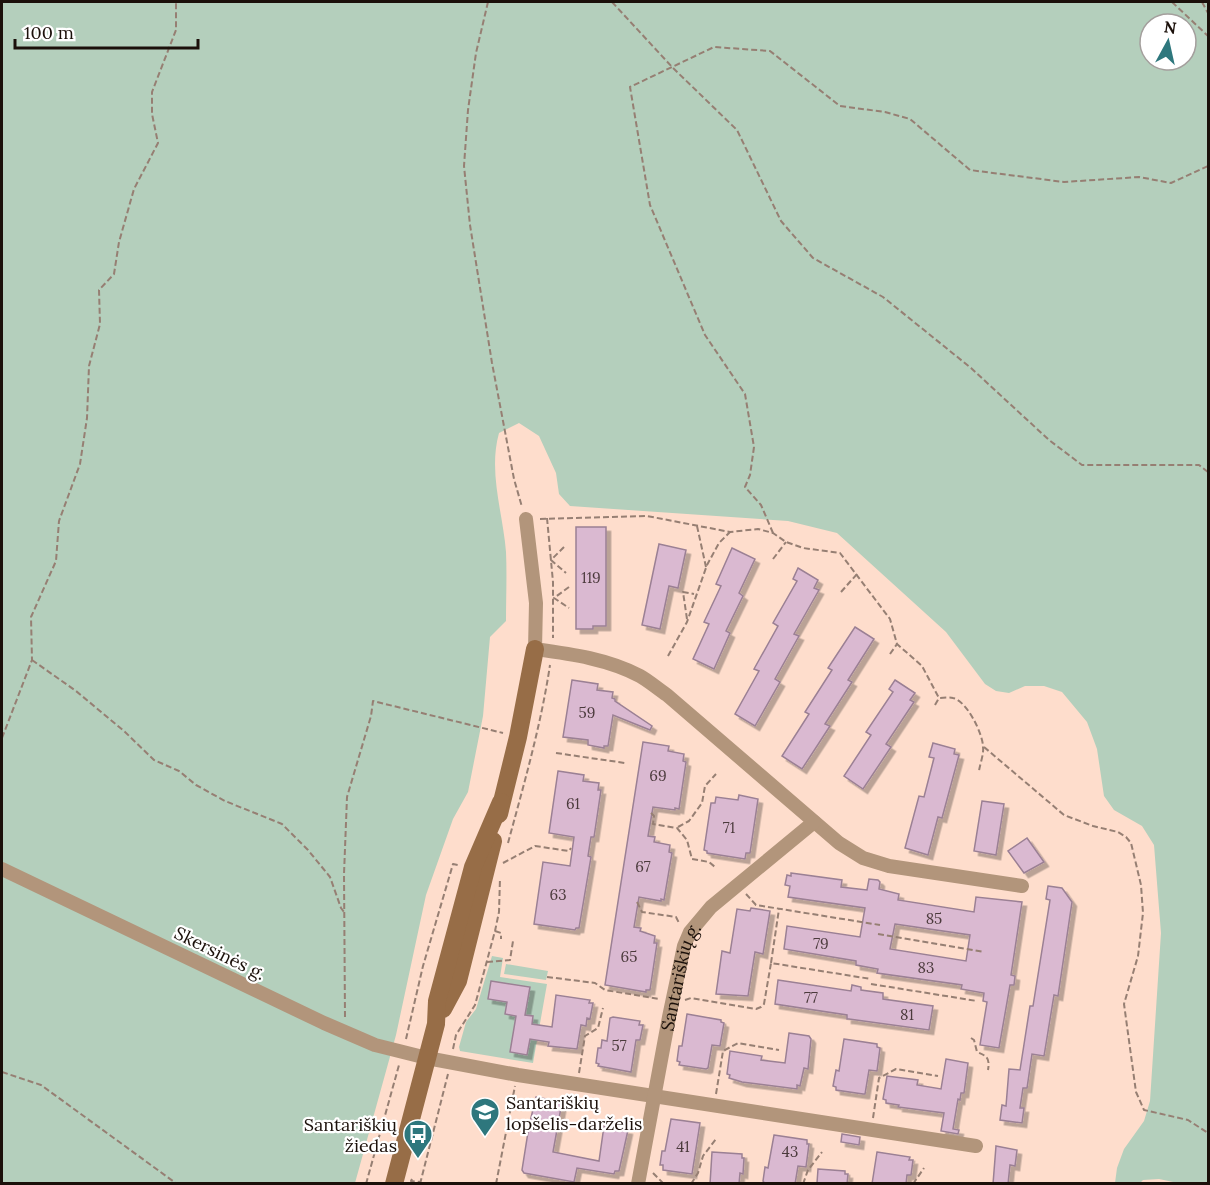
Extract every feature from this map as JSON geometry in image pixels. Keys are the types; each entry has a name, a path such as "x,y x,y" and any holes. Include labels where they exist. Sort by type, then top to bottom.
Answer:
{"main road":[{"path":"394,1184 435,1024 437,1001 472,867 501,802 518,737 535,649"}],"street":[{"path":"526,519 536,603 535,649 608,663 640,676 667,695 852,852 889,866 1022,886"},
{"name":"Santariškių g.","path":"638,1184 672,1001 684,946 690,932 711,907 814,822"},
{"name":"Skersinės g.","path":"2,869 324,1023 375,1045 402,1053 577,1085 976,1146"}],"path":[{"path":"2,738 32,660 31,617 56,561 59,521 80,464 87,418 89,366 100,324 99,290 114,274 119,242 134,189 158,143 152,114 152,92 176,30 176,2"},
{"path":"488,2 476,53 468,111 464,166 470,225 492,363 514,479 526,519 647,516 730,532 758,529 773,533 786,542 803,548 840,553 890,619 897,644 922,666 939,699"},
{"path":"612,2 674,68 737,129 781,221 813,258 883,297 971,368 1049,440 1082,465 1199,465 1209,472"},
{"path":"1172,2 1209,36"},
{"path":"1202,2 1209,13"},
{"path":"773,533 761,505 745,487 750,475 754,447 745,394 705,334 650,205 630,87 714,47 770,51 840,106 885,112 910,119 970,170 1064,182 1139,177 1171,183 1209,166"},
{"path":"697,526 706,568"},
{"path":"668,656 687,622 706,568 719,543 730,532"},
{"path":"773,559 786,542"},
{"path":"564,548 551,560 566,573"},
{"path":"841,592 857,574"},
{"path":"569,587 554,598 569,608"},
{"path":"687,622 683,592 695,594"},
{"path":"890,654 897,644"},
{"path":"32,660 76,691 124,731 154,760 178,771 196,785 225,801 282,824 308,850 330,878 340,909 345,913"},
{"path":"934,705 939,699 954,698 961,702 972,716 983,747 979,771"},
{"path":"345,1026 344,874 347,797 371,716 373,701 518,737"},
{"path":"983,747 1064,815 1118,832 1131,843 1141,885 1143,913 1138,956 1124,1004 1136,1092 1144,1110 1188,1120 1209,1133"},
{"path":"556,753 625,763"},
{"path":"677,828 688,821 702,803 705,786 716,774"},
{"path":"651,813 654,816 653,824 677,828 687,840 692,859 709,862 715,867"},
{"path":"503,863 536,846 569,851 571,848"},
{"path":"452,1055 456,1035 475,1005 487,962 499,912 500,874"},
{"path":"738,885 756,904 880,925"},
{"path":"638,902 642,912 676,918 679,923"},
{"path":"547,977 595,983 605,990 672,1001 691,998 756,1009 764,1004 780,908"},
{"path":"495,931 501,933 501,939"},
{"path":"878,934 984,952"},
{"path":"487,962 510,960 513,941"},
{"path":"771,963 871,979"},
{"path":"871,984 977,1001"},
{"path":"577,1085 585,1035 598,1028 603,1008"},
{"path":"971,1038 974,1040 977,1052 987,1056 990,1061 988,1070"},
{"path":"714,1106 723,1052 738,1043 779,1050"},
{"path":"366,1184 402,1053"},
{"path":"414,1170 411,1181 420,1183 450,1069"},
{"path":"871,1129 879,1078 896,1069 938,1076"},
{"path":"2,1072 41,1085 177,1184"},
{"path":"496,1184 518,1075"},
{"path":"691,1184 698,1173 703,1156 716,1139"},
{"path":"420,1147 429,1149"},
{"path":"803,1184 808,1170 822,1152"},
{"path":"913,1184 924,1168"}],"green space":[{"path":"2,2 1208,2 1208,1183 1178,1183 1159,1179 1143,1180 1140,1183 1115,1183 1117,1168 1124,1149 1144,1121 1150,1101 1161,933 1154,845 1142,826 1114,810 1104,796 1097,749 1087,722 1062,692 1044,686 1025,686 1009,693 996,691 985,684 946,632 837,533 788,521 570,506 559,494 556,473 539,436 519,423 499,433 495,463 506,552 506,621 490,637 483,716 468,792 453,819 426,895 396,1035 355,1183 2,1184"},
{"path":"492,956 503,958 500,977 547,984 533,1063 460,1051 466,1022 476,1009"},
{"path":"506,964 548,971 546,980 504,974"}],"building":[{"path":"576,527 606,527 606,626 576,629"},
{"path":"659,544 686,550 678,588 669,586 660,629 642,625"},
{"path":"732,548 755,559 739,593 743,596 726,631 730,633 714,669 693,659 709,624 704,622 721,586 716,584"},
{"path":"798,568 818,580 814,588 819,590 794,634 799,636 775,679 780,682 755,726 735,714 759,671 754,669 778,626 773,623 797,581 793,579"},
{"path":"855,627 874,639 848,680 852,682 825,724 830,726 802,769 782,756 809,714 805,712 832,670 828,668"},
{"path":"572,680 598,684 597,690 613,692 612,698 652,726 650,730 613,715 608,746 604,748 588,745 588,740 563,737"},
{"path":"895,680 915,693 910,700 914,702 886,744 891,747 863,789 844,776 871,735 866,732 893,692 889,689"},
{"path":"643,742 669,746 668,751 684,754 683,761 686,762 679,809 653,807 648,836 655,837 654,842 670,845 669,852 672,853 664,900 639,897 634,927 641,928 640,931 655,936 654,943 657,943 650,990 646,992 605,985"},
{"path":"933,743 955,749 954,754 959,755 942,818 938,817 928,855 905,848 919,796 924,797 934,758 929,757"},
{"path":"558,771 584,775 583,781 599,783 598,790 601,790 594,837 591,837 588,856 591,857 579,928 575,930 534,924 543,862 570,866 574,837 549,833"},
{"path":"739,795 758,799 750,853 746,853 745,859 707,853 704,850 711,803 715,803 716,797 738,800"},
{"path":"982,801 1004,804 996,855 974,851"},
{"path":"1027,838 1044,862 1024,873 1008,851"},
{"path":"791,873 842,880 841,887 867,890 869,879 878,880 879,889 899,894 898,900 974,912 976,897 1022,902 1011,975 1015,976 1014,985 1010,985 999,1048 980,1045 987,1002 983,1001 984,993 961,989 962,985 877,973 878,969 856,965 856,961 784,949 787,926 860,937 865,908 788,897 790,886 785,885 787,875 791,876","holes":["895,924 970,935 966,961 890,949"]},
{"path":"1048,886 1062,888 1072,902 1058,996 1054,995 1044,1056 1032,1054 1027,1088 1023,1088 1020,1108 1024,1108 1022,1123 1000,1120 1002,1105 1006,1106 1009,1069 1020,1070 1050,900 1046,899"},
{"path":"751,908 770,911 763,954 755,952 748,996 716,994 722,951 730,953 737,909 750,911"},
{"path":"778,980 851,991 852,985 861,987 861,990 883,993 883,999 933,1006 929,1030 847,1019 847,1015 775,1004"},
{"path":"491,981 530,987 525,1015 533,1016 532,1024 552,1027 556,995 590,1000 589,1003 593,1003 590,1019 587,1018 586,1026 581,1025 577,1049 548,1046 549,1042 530,1039 527,1055 510,1052 516,1016 505,1014 507,1002 488,999"},
{"path":"687,1014 721,1020 724,1023 720,1046 712,1045 706,1069 679,1065 680,1062 677,1061"},
{"path":"610,1018 640,1021 639,1025 643,1025 640,1040 636,1040 631,1072 598,1066 599,1064 596,1063 598,1048 601,1048 602,1040 607,1041"},
{"path":"789,1033 809,1036 811,1039 808,1069 804,1068 800,1086 797,1085 797,1089 742,1082 729,1078 730,1075 727,1074 730,1051 762,1056 761,1060 785,1063"},
{"path":"844,1039 877,1044 880,1048 877,1071 869,1070 865,1094 836,1090 833,1086 836,1070 839,1071"},
{"path":"946,1059 968,1063 964,1093 961,1093 960,1100 958,1099 953,1129 959,1130 958,1134 941,1131 944,1113 898,1107 899,1105 886,1103 883,1099 887,1076 918,1080 917,1085 941,1089"},
{"path":"536,1097 562,1102 553,1152 599,1161 604,1126 628,1130 619,1171 615,1171 614,1174 577,1168 574,1182 524,1173 522,1170"},
{"path":"671,1119 700,1123 692,1174 663,1170 663,1165 660,1165"},
{"path":"842,1134 860,1137 859,1145 841,1142"},
{"path":"774,1135 807,1140 809,1144 806,1167 798,1166 795,1184 765,1184 763,1181 765,1167 768,1168"},
{"path":"996,1146 1017,1150 1015,1166 1010,1165 1008,1184 993,1184"},
{"path":"712,1152 742,1154 743,1174 740,1173 739,1184 710,1184"},
{"path":"877,1152 910,1157 909,1160 913,1160 911,1175 907,1175 906,1184 872,1184"},
{"path":"818,1169 845,1171 845,1174 848,1174 847,1184 817,1183"}],"place":[{"name":"Santariškių lopšelis-darželis","path":"485,1138"},
{"name":"Santariškių žiedas","path":"418,1160"}]}
